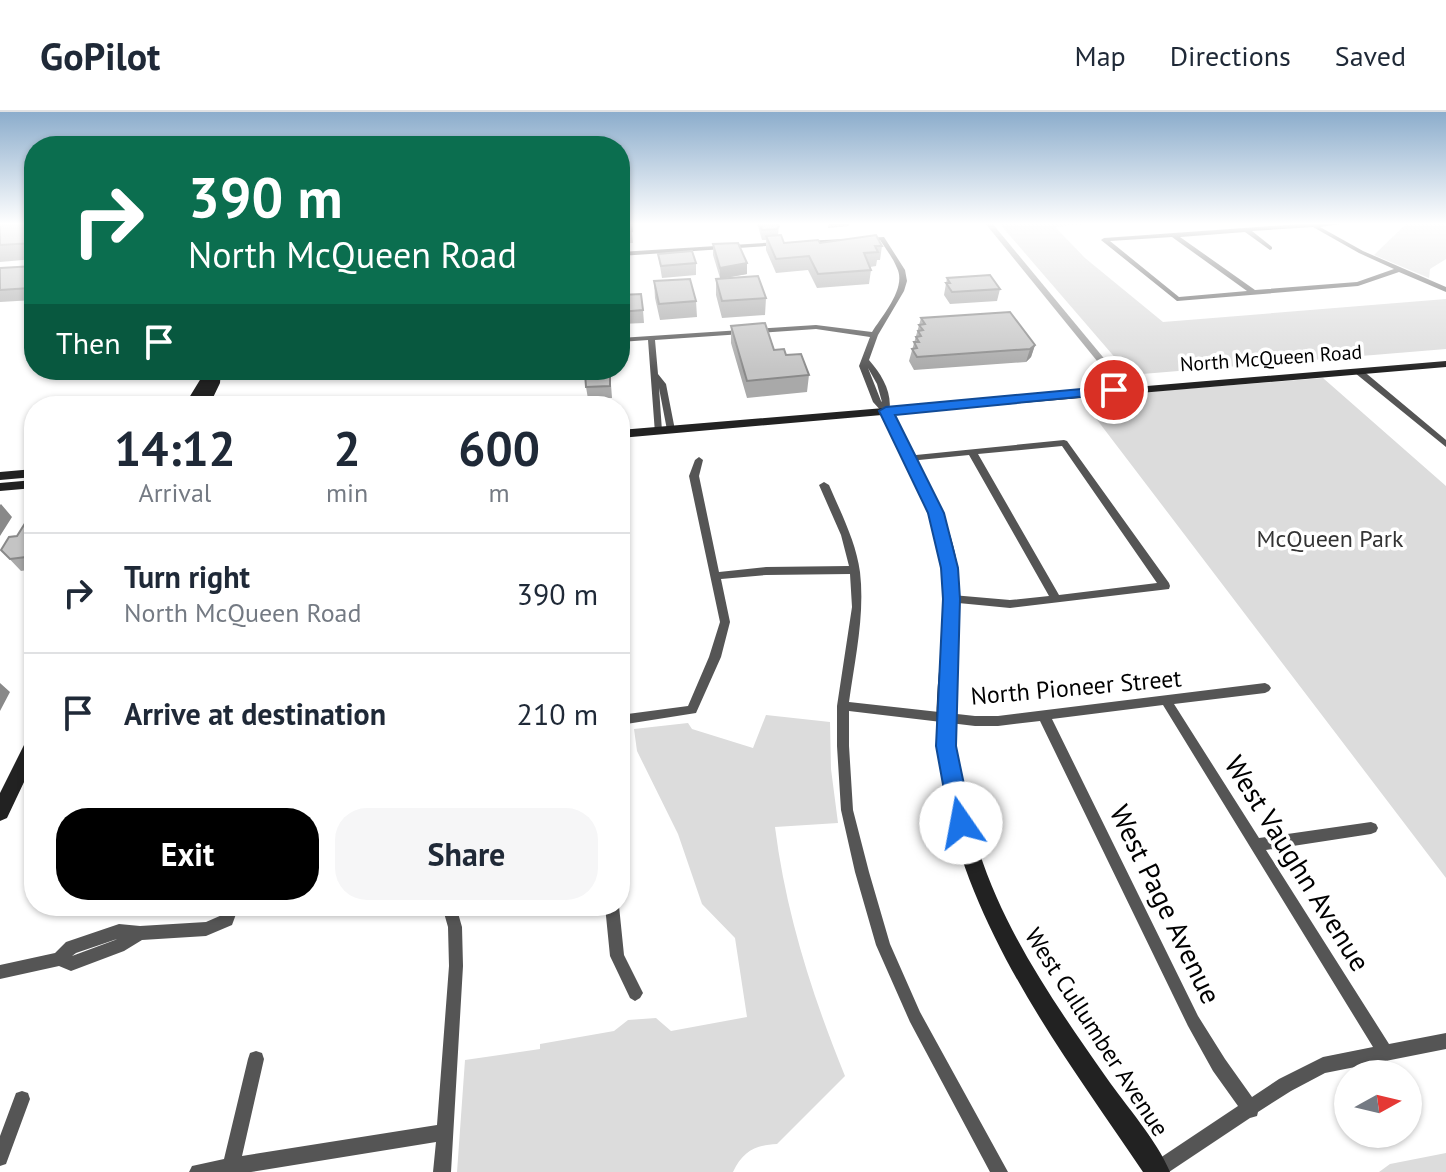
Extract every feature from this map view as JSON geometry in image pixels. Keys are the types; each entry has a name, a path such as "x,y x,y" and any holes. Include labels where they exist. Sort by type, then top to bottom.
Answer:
{"main road":[{"name":"North McQueen Road","path":"630,432 664,425 1446,354"},
{"name":"North McQueen Road","path":"1124,384 1293,377 1446,364"},
{"path":"1283,367 1293,377"},
{"name":"West Cullumber Avenue","path":"884,405 942,529 950,568 952,599 946,746 963,829 996,914 1030,981 1158,1171"},
{"name":"North McQueen Road","path":"630,424 664,425"},
{"path":"0,476 24,474"},
{"path":"0,487 24,485"},
{"path":"0,812 24,763"}],"street":[{"path":"884,405 863,373 874,335 901,292 902,272"},
{"path":"1144,272 1177,299 1358,284 1390,272"},
{"path":"1225,272 1254,293"},
{"path":"1408,272 1446,290"},
{"path":"630,339 816,327 874,335"},
{"path":"651,338 656,376 653,392 664,425"},
{"path":"1358,371 1446,444"},
{"path":"909,458 1064,443 1165,586 1010,604 952,599"},
{"path":"972,452 1056,599"},
{"path":"630,719 692,710 715,657 725,622 694,476 699,460"},
{"path":"824,485 846,535 855,570 857,607 843,706 847,810 883,945 915,1017 999,1172"},
{"path":"716,576 766,571 855,570"},
{"name":"North Pioneer Street","path":"843,706 998,721 1265,688"},
{"name":"West Vaughn Avenue","path":"1166,701 1386,1053"},
{"name":"West Page Avenue","path":"1044,716 1193,1021 1251,1110"},
{"path":"1257,845 1371,828"},
{"path":"0,972 59,959 71,964 108,942 140,933 206,929 225,916"},
{"path":"442,1172 456,966 452,916"},
{"path":"613,916 617,956 635,993"},
{"path":"1158,1171 1285,1085 1323,1065 1446,1041"},
{"path":"231,1166 256,1059"},
{"path":"0,1158 22,1099"},
{"path":"198,1172 445,1132"}],"green space":[{"path":"1042,272 1103,272 1163,322 1446,299 1446,349 1130,375"},
{"name":"McQueen Park","path":"1323,378 1446,486 1446,878 1082,400"},
{"path":"766,715 830,722 831,769 838,823 775,827 786,891 802,954 845,1076 777,1144 750,1150 733,1172 457,1172 465,1060 540,1049 540,1044 614,1031 628,1020 656,1018 671,1031 747,1017 735,938 702,904 678,834 637,751 634,729 688,723 692,729 753,748"},
{"path":"1446,1153 1446,1172 1379,1172 1390,1164"}],"building":[{"path":"0,272 24,272 24,288 0,290"},
{"path":"990,275 1000,289 952,292 946,283 950,283 947,278"},
{"path":"758,276 766,298 722,301 716,279"},
{"path":"690,279 696,301 659,304 654,281"},
{"path":"641,294 643,310 630,311 630,295"},
{"path":"1010,312 1035,345 1030,349 917,357 912,349 917,348 914,342 919,342 916,337 921,336 918,331 923,330 919,325 925,324 921,318"},
{"path":"765,323 774,350 784,349 786,355 801,354 809,375 747,381 731,326"},
{"path":"586,380 610,380 610,386 586,387"},
{"path":"24,525 24,557 10,559 1,550 9,537 17,536"}],"waterway":[{"path":"1029,272 1109,370"}],"route":[{"path":"961,823 946,746 952,599 950,568 936,513 886,411 1114,390"}]}
